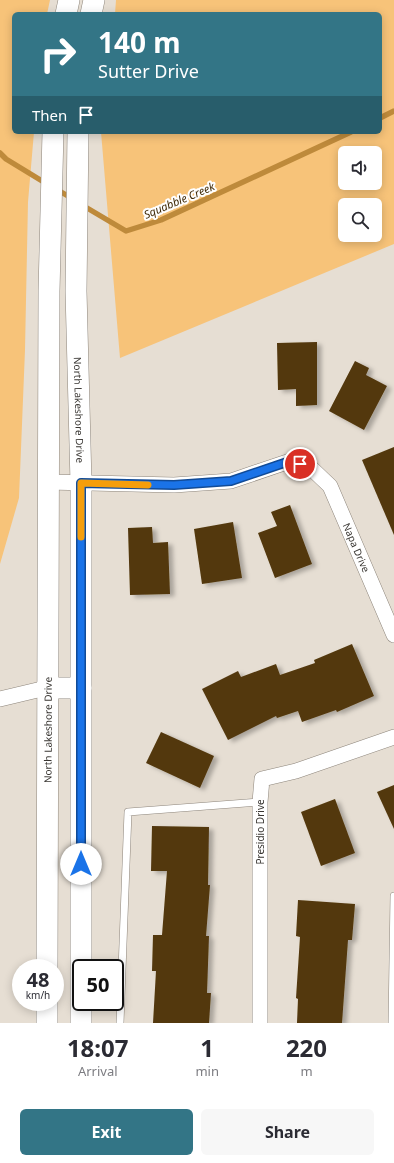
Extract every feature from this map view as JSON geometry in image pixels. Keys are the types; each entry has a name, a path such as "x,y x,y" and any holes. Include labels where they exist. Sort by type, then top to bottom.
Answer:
{"main road":[{"path":"66,12 68,0"},
{"path":"91,12 94,0"},
{"name":"North Lakeshore Drive","path":"47,959 46,688 49,291 53,134"},
{"name":"North Lakeshore Drive","path":"78,134 76,291 81,483 81,1023"},
{"path":"46,688 81,688"},
{"path":"47,1011 47,1023"}],"street":[{"name":"Napa Drive","path":"81,483 174,485 231,481 290,461 310,467 330,486 394,635"},
{"path":"48,482 81,483"},
{"path":"0,699 46,688"},
{"name":"Presidio Drive","path":"260,1023 260,802 262,779 296,771 394,737"}],"lane":[{"path":"120,1023 128,812 260,802"},
{"path":"392,1023 394,896"}],"shaded area":[{"path":"0,0 50,0 47,12 12,12 12,134 34,134 28,202 25,350 19,498 0,564"},
{"path":"116,0 394,0 394,244 120,358 101,134 382,134 382,12 115,12"}],"building":[{"path":"317,342 317,405 296,406 296,389 278,390 277,343"},
{"path":"355,361 369,368 366,375 387,386 364,430 329,411"},
{"path":"394,447 394,535 362,460"},
{"path":"290,505 312,564 275,578 258,533 277,526 271,512"},
{"path":"233,522 242,578 202,584 194,529"},
{"path":"152,527 153,543 168,542 170,594 130,595 128,528"},
{"path":"352,644 374,696 337,712 336,710 302,722 298,711 277,718 276,716 228,740 202,689 238,671 241,677 276,664 280,675 315,663 314,660"},
{"path":"161,732 214,756 200,788 146,763"},
{"path":"394,785 394,829 377,792"},
{"path":"335,799 355,853 321,866 301,812"},
{"path":"152,826 209,827 208,885 210,885 206,936 209,936 207,993 211,993 209,1023 153,1023 156,971 152,971 153,935 162,935 167,871 151,871"},
{"path":"298,900 355,904 352,940 348,940 342,1023 297,1023 298,999 296,998 300,937 296,936"}],"waterway":[{"name":"Squabble Creek","path":"382,117 394,111"},
{"name":"Squabble Creek","path":"82,205 126,231 161,220 347,134"},
{"name":"Squabble Creek","path":"0,153 6,159 47,184"},
{"name":"Squabble Creek","path":"56,189 73,199"}],"slow traffic":[{"path":"81,537 81,483 148,485"}],"route":[{"path":"81,864 81,483 174,485 231,481 290,461 300,464"}]}
